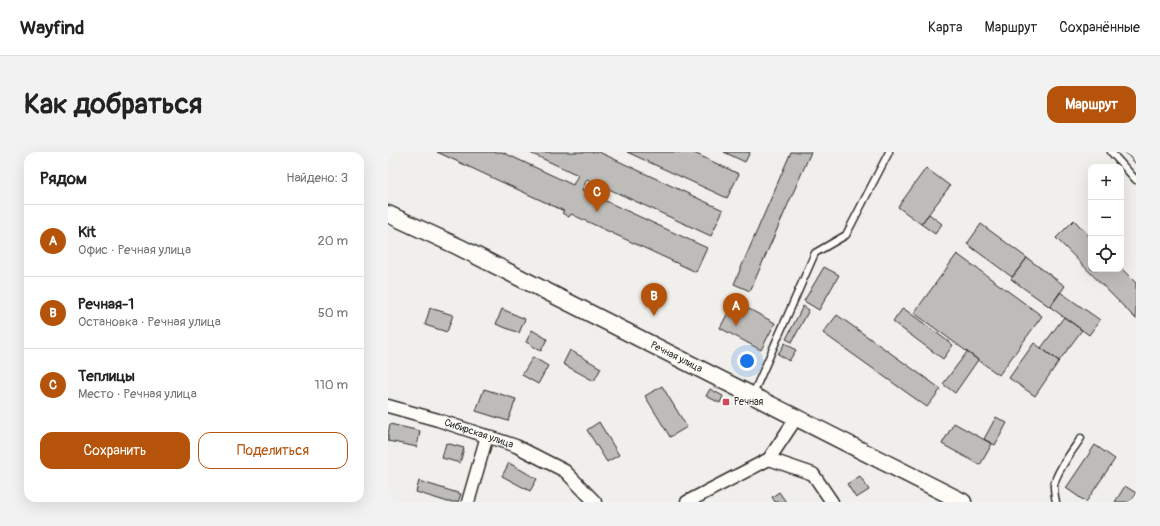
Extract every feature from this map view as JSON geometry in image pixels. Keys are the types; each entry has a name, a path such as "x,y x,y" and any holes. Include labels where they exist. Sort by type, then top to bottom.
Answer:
{"main road":[{"name":"Речная улица","path":"388,214 459,247 963,502"}],"street":[{"name":"Сибирская улица","path":"388,406 438,420 516,446 565,471 595,502"},
{"path":"687,502 769,459 797,417"},
{"path":"468,502 487,436"},
{"path":"769,459 813,474 832,502"}],"lane":[{"path":"752,396 815,253 846,235 890,152"},
{"path":"1111,152 1136,180"},
{"path":"1056,502 1054,485 1059,471 1081,438"}],"building":[{"path":"437,152 502,152 573,185 578,175 528,152 599,152 723,210 711,236 587,179 582,190 707,248 696,272 571,214 569,217 562,213 564,211"},
{"path":"627,152 692,152 739,174 727,198"},
{"path":"724,152 750,152 745,162"},
{"path":"791,152 811,152 750,291 734,284"},
{"path":"1125,152 1136,152 1136,164"},
{"path":"926,168 950,186 921,224 898,207"},
{"path":"929,214 942,224 935,234 921,224"},
{"path":"1074,220 1088,235 1088,270 1056,238"},
{"path":"981,224 1027,258 1012,277 967,244"},
{"path":"957,254 1042,316 999,375 914,313"},
{"path":"1027,258 1065,286 1050,307 1011,279"},
{"path":"824,267 839,275 819,310 804,301"},
{"path":"1124,271 1136,283 1136,319 1090,272"},
{"path":"1060,292 1100,320 1089,335 1050,307"},
{"path":"734,301 775,323 761,350 720,328"},
{"path":"803,306 809,310 792,342 786,339"},
{"path":"430,308 453,315 447,332 425,325"},
{"path":"903,308 953,345 943,359 893,322"},
{"path":"502,309 525,319 519,333 496,324"},
{"path":"837,315 941,389 927,407 823,333"},
{"path":"1064,317 1082,330 1059,361 1041,348"},
{"path":"532,330 547,339 541,351 526,342"},
{"path":"785,343 796,350 789,361 778,354"},
{"path":"1034,343 1059,361 1035,396 1009,378"},
{"path":"570,350 601,368 594,381 563,364"},
{"path":"967,352 978,360 955,393 943,384"},
{"path":"533,357 548,366 538,384 522,375"},
{"path":"662,386 687,427 670,437 645,396"},
{"path":"484,389 516,399 508,421 476,411"},
{"path":"710,389 723,396 720,403 706,396"},
{"path":"996,417 1007,423 995,445 984,439"},
{"path":"599,422 619,455 607,462 587,430"},
{"path":"954,423 992,444 980,465 942,444"},
{"path":"390,424 420,431 417,447 388,441"},
{"path":"446,443 464,448 460,463 442,458"},
{"path":"1095,445 1115,459 1086,502 1066,488"},
{"path":"509,463 537,479 530,491 502,476"},
{"path":"860,476 869,490 856,498 847,484"},
{"path":"419,481 461,494 458,502 448,502 416,492"},
{"path":"1125,486 1136,493 1136,495 1131,502 1115,502"},
{"path":"779,492 786,502 775,502 772,497"}],"place":[{"name":"Теплицы","path":"597,212"},
{"name":"Речная-1","path":"654,316"},
{"name":"Kit","path":"736,326"},
{"name":"Речная","path":"726,402"}]}
